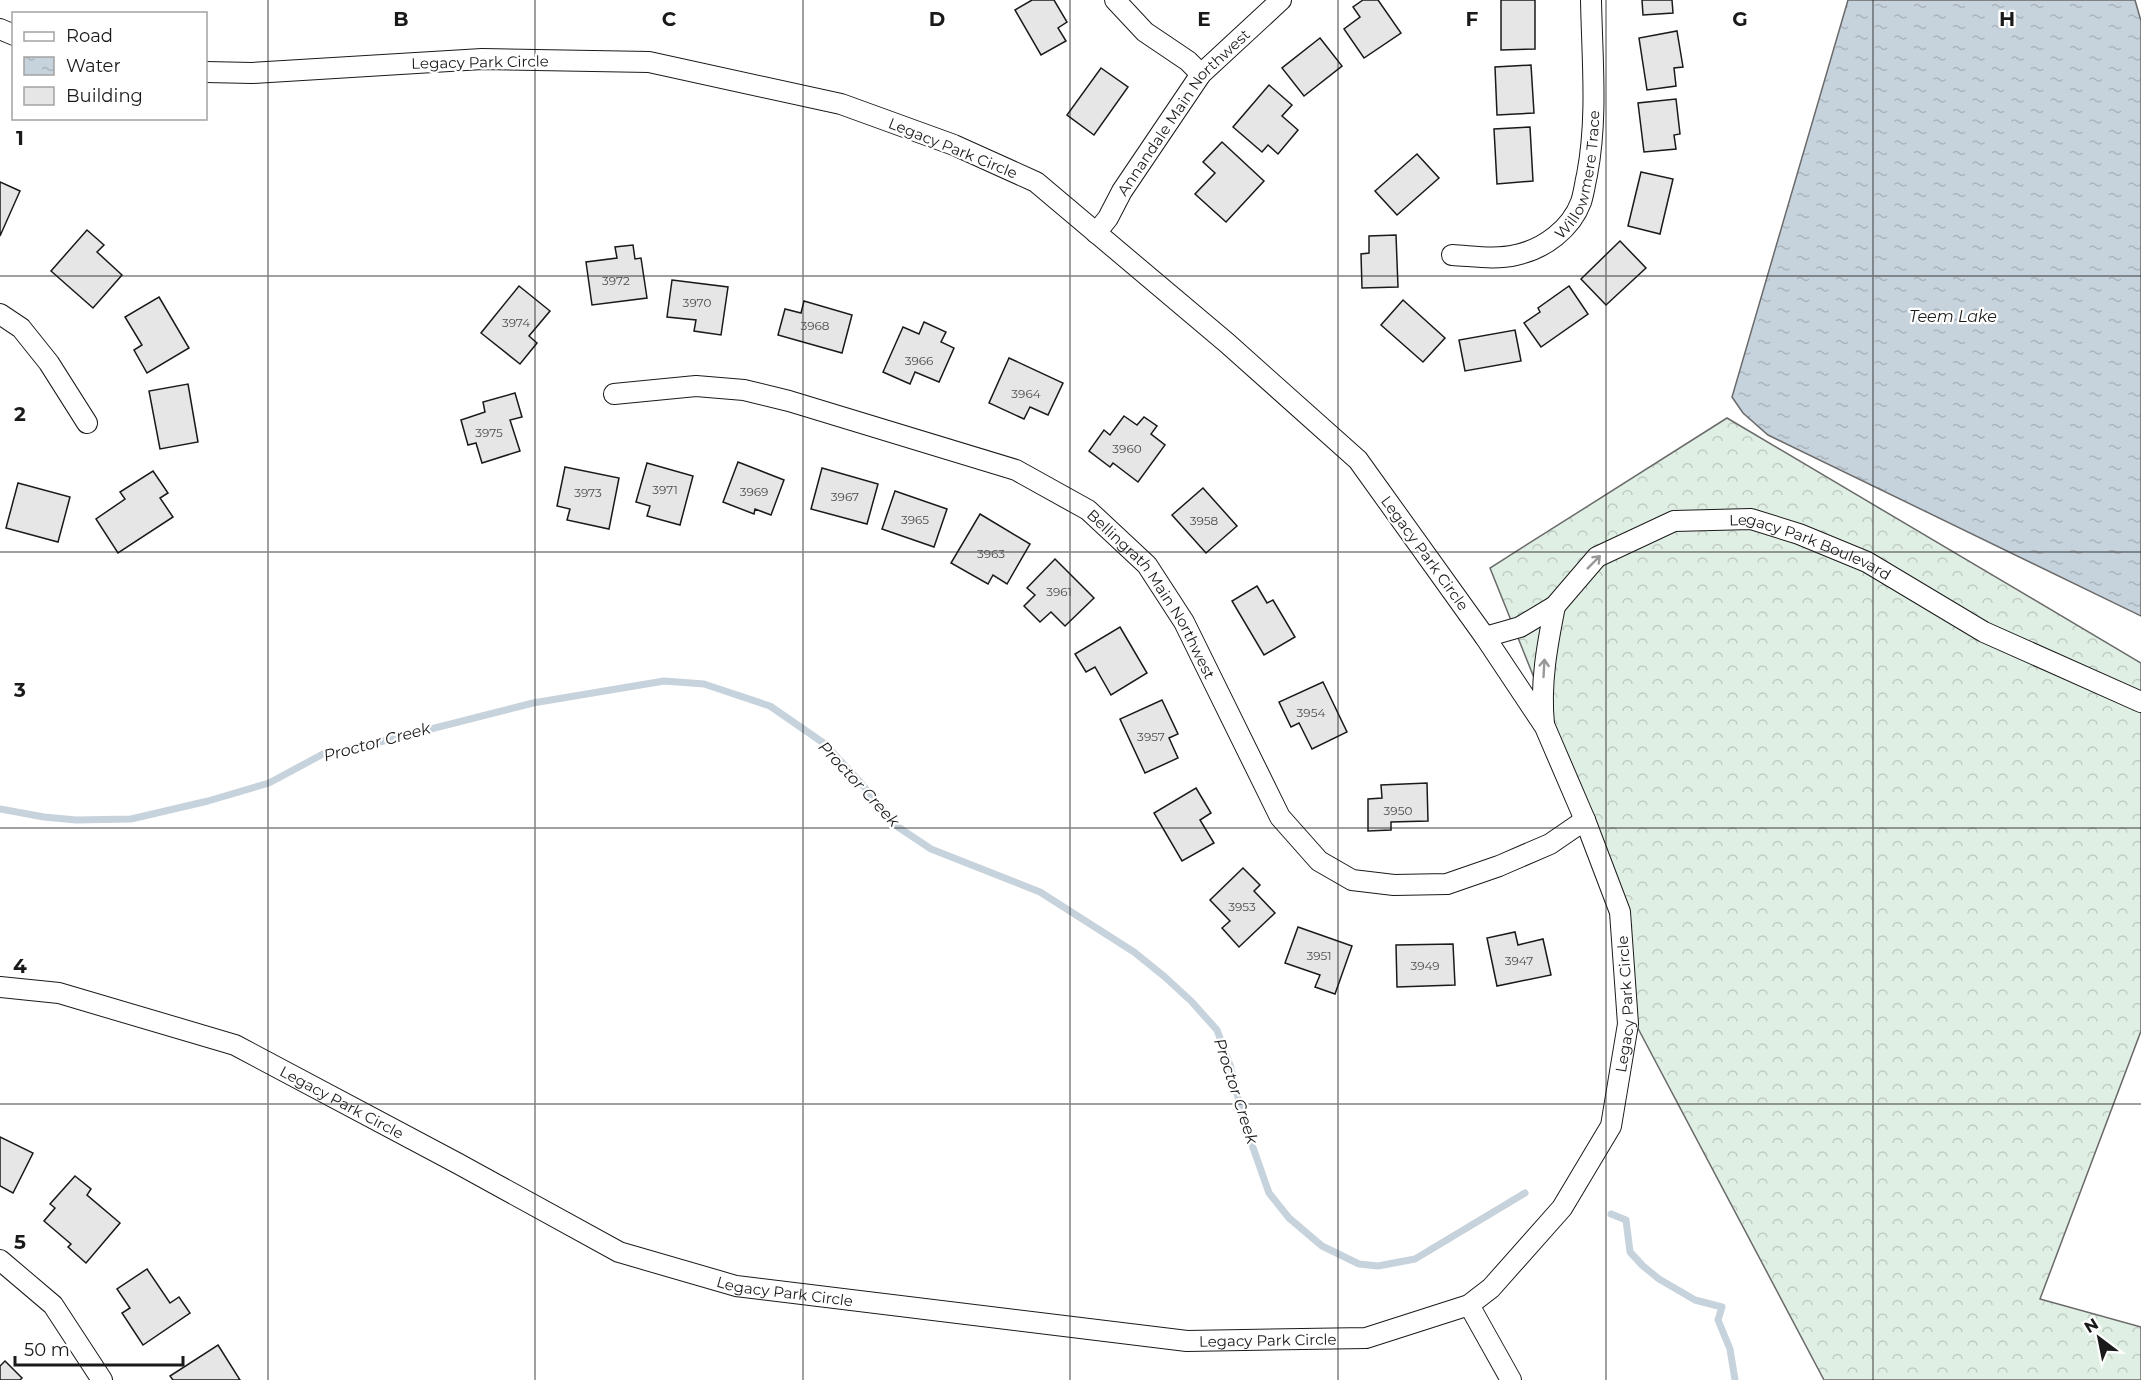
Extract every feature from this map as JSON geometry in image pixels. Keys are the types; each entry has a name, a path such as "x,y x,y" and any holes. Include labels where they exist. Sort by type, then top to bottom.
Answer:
{"street":[{"path":"1115,0 1145,32 1188,61 1201,74"},
{"name":"Annandale Main Northwest","path":"1096,233 1201,74 1281,0"},
{"name":"Willowmere Trace","path":"1452,255 1487,258 1516,255 1532,250 1558,234 1577,209 1581,201 1591,153 1593,86 1591,0"},
{"name":"Legacy Park Circle","path":"0,987 59,993 235,1046 458,1163 619,1252 736,1286 1187,1341 1366,1338 1469,1305 1491,1288 1562,1208 1611,1126 1628,1024 1620,912 1545,727 1485,637 1358,460 1227,343 1036,182 954,145 842,104 649,62 482,59 252,73 207,72"},
{"path":"0,314 21,328 49,363 87,423"},
{"name":"Bellingrath Main Northwest","path":"614,394 696,386 744,390 789,401 1016,470 1088,510 1147,566 1184,622 1280,817 1319,861 1352,880 1394,885 1447,884 1499,866 1550,844 1584,820"},
{"name":"Legacy Park Boulevard","path":"1485,637 1520,627 1555,606 1597,557 1674,521 1751,519 1799,534 1867,562 1984,632 2141,702"},
{"path":"1545,727 1542,702 1545,654 1555,606"},
{"path":"0,1260 53,1305 102,1380"},
{"path":"1469,1305 1511,1380"}],"green space":[{"path":"1727,418 2141,663 2141,1031 2040,1299 2141,1327 2141,1380 1824,1380 1632,1017 1596,832 1490,568"}],"water":[{"name":"Teem Lake","path":"1848,0 2135,0 2141,21 2141,616 1768,435 1743,413 1732,397"}],"building":[{"path":"1032,0 1054,0 1067,22 1058,28 1066,41 1041,55 1015,10"},
{"path":"1363,0 1378,0 1401,33 1364,58 1344,29 1360,17 1353,7"},
{"path":"1501,0 1535,0 1535,49 1501,50"},
{"path":"1642,0 1672,0 1673,13 1643,15"},
{"path":"1677,31 1683,67 1674,68 1676,86 1647,90 1639,38"},
{"path":"1320,38 1342,66 1304,96 1282,68"},
{"path":"1531,65 1534,113 1497,115 1495,67"},
{"path":"1101,68 1128,87 1094,135 1067,115"},
{"path":"1269,85 1292,105 1282,116 1298,130 1278,154 1268,145 1262,152 1233,127"},
{"path":"1676,99 1680,134 1674,135 1676,149 1644,152 1638,103"},
{"path":"1530,127 1533,181 1497,184 1494,129"},
{"path":"1222,142 1264,181 1226,222 1195,194 1215,173 1203,162"},
{"path":"1417,154 1439,178 1397,215 1375,191"},
{"path":"1641,172 1673,179 1660,234 1628,226"},
{"path":"0,182 20,191 0,236"},
{"path":"87,230 104,245 97,252 122,275 93,308 51,271"},
{"path":"1396,235 1398,287 1362,288 1361,254 1369,253 1369,236"},
{"path":"1620,241 1646,268 1606,305 1581,279"},
{"path":"633,245 635,259 641,258 647,298 592,305 586,262 617,258 615,247"},
{"path":"672,280 728,287 721,335 694,331 696,320 667,317"},
{"path":"519,286 550,311 529,336 537,343 520,364 481,333"},
{"path":"1569,286 1588,314 1541,347 1524,323 1540,312 1538,308"},
{"path":"159,297 189,348 147,373 134,350 142,345 125,317"},
{"path":"1403,300 1445,338 1423,362 1381,325"},
{"path":"804,301 852,315 842,353 778,335 785,309 801,313"},
{"path":"924,322 946,332 941,342 954,348 939,382 915,372 910,384 883,372 903,327 919,334"},
{"path":"1515,330 1521,361 1465,371 1459,340"},
{"path":"1009,358 1063,383 1048,415 1030,407 1024,419 989,403"},
{"path":"188,384 198,442 160,449 149,391"},
{"path":"515,393 522,417 510,420 520,451 482,463 476,443 468,445 461,420 485,412 483,402"},
{"path":"1124,416 1137,425 1144,417 1157,426 1151,434 1165,445 1138,482 1113,463 1110,467 1089,451 1104,430 1110,435"},
{"path":"738,462 784,480 771,515 755,509 754,514 723,502"},
{"path":"647,463 693,476 680,525 647,516 650,506 636,502"},
{"path":"565,467 619,478 609,529 567,520 570,509 557,506"},
{"path":"822,468 878,484 867,524 811,509"},
{"path":"153,471 168,493 160,498 173,517 118,553 96,519 125,499 120,492"},
{"path":"18,483 70,497 58,542 6,528"},
{"path":"1203,488 1237,526 1206,553 1172,515"},
{"path":"895,491 947,509 934,547 882,529"},
{"path":"980,514 1030,544 1007,584 993,575 988,584 951,563"},
{"path":"1055,559 1094,598 1065,626 1051,612 1040,622 1024,606 1035,595 1027,588"},
{"path":"1257,586 1267,603 1273,600 1295,637 1264,655 1232,601"},
{"path":"1120,627 1147,673 1111,695 1095,667 1086,672 1075,654"},
{"path":"1323,682 1347,732 1312,749 1299,723 1291,727 1279,702"},
{"path":"1162,700 1178,734 1169,738 1178,758 1145,773 1120,719"},
{"path":"1427,783 1428,821 1391,822 1391,830 1368,831 1368,799 1382,798 1381,785"},
{"path":"1196,788 1211,813 1200,820 1214,843 1182,861 1154,813"},
{"path":"1243,868 1260,885 1254,891 1275,913 1239,947 1222,928 1230,921 1210,900"},
{"path":"1298,927 1352,946 1335,994 1315,987 1320,975 1285,963"},
{"path":"1515,932 1518,945 1543,939 1551,975 1497,986 1487,938"},
{"path":"1453,944 1455,985 1397,987 1396,945"},
{"path":"0,1137 33,1153 13,1193 0,1186"},
{"path":"75,1176 91,1189 87,1195 120,1223 86,1263 68,1247 71,1244 44,1221 55,1208 50,1204"},
{"path":"147,1269 170,1303 179,1297 190,1313 143,1345 122,1313 130,1308 117,1289"},
{"path":"218,1345 240,1380 173,1380 170,1376"},
{"path":"5,1361 22,1378 20,1380 0,1380 0,1366"}],"waterway":[{"name":"Proctor Creek","path":"0,809 76,820 131,819 208,801 269,783 323,754 356,748 533,703 664,681 704,684 770,706 825,744 898,827 931,849 1040,892 1134,952 1165,977 1217,1030 1231,1068 1243,1119 1269,1193 1289,1218 1322,1246 1359,1264 1378,1266 1415,1259 1525,1193"},
{"name":"Proctor Creek","path":"1611,1214 1626,1220 1630,1252 1643,1266 1659,1279 1695,1300 1722,1307 1718,1320 1730,1349 1735,1380"}]}
